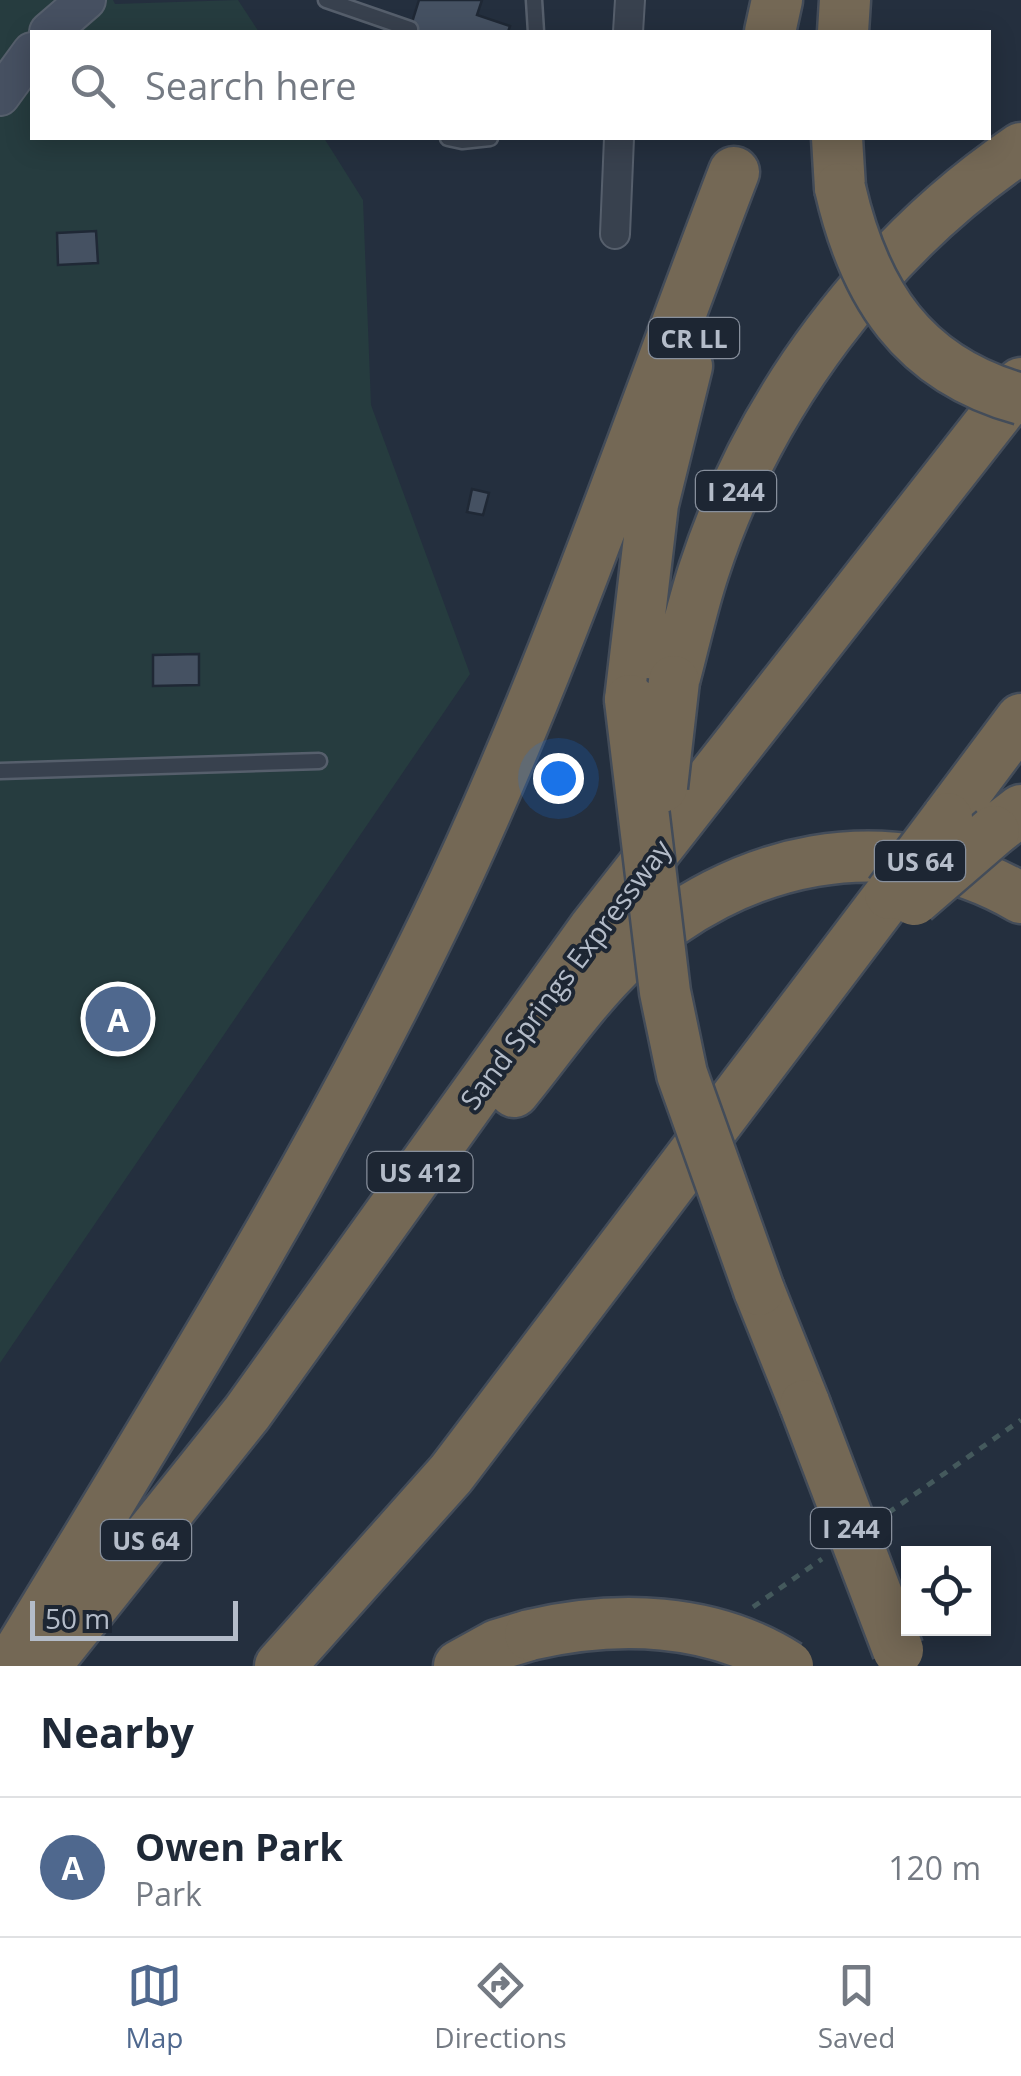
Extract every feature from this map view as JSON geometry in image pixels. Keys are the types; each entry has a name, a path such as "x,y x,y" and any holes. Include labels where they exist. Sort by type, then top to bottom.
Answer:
{"highway":[{"path":"770,30 777,0"},
{"path":"842,30 845,0"},
{"path":"838,140 840,188 860,260 878,298 902,328 972,382 1021,399"},
{"name":"I 244","path":"652,690 729,507 805,367 909,241 1021,148"},
{"path":"10,1666 281,1219 439,915 545,664 739,155"},
{"name":"CR LL","path":"665,992 652,690 654,504 739,155"},
{"name":"Sand Springs Expressway","path":"45,1666 247,1413 593,930 1021,383"},
{"path":"900,899 947,818 1021,718"},
{"path":"280,1666 451,1474 834,970 900,899 1008,820"},
{"name":"US 64","path":"247,1413 624,960 681,912 718,890 764,872 860,856 937,864 1021,898"},
{"name":"I 244","path":"665,992 682,1074 759,1290 901,1658"},
{"path":"460,1666 497,1645 577,1624 659,1624 727,1637 788,1666"}],"main road":[{"path":"51,30 86,0"},
{"path":"0,96 30,55"}],"street":[{"path":"628,30 630,0"},
{"path":"615,234 619,140"}],"lane":[{"path":"326,0 410,28"},
{"path":"534,0 536,30"},
{"path":"0,771 320,761"}],"green space":[{"path":"0,0 113,0 115,4 238,0 258,30 30,30 30,140 325,140 363,200 371,405 470,674 0,1363"}],"building":[{"path":"419,0 482,0 477,15 510,26 509,30 410,30"},
{"path":"96,231 98,263 58,265 57,233"},
{"path":"472,489 489,493 483,515 467,512"},
{"path":"199,654 199,685 153,686 153,655"}],"place":[{"name":"Owen Park","path":"118,1019"}]}
